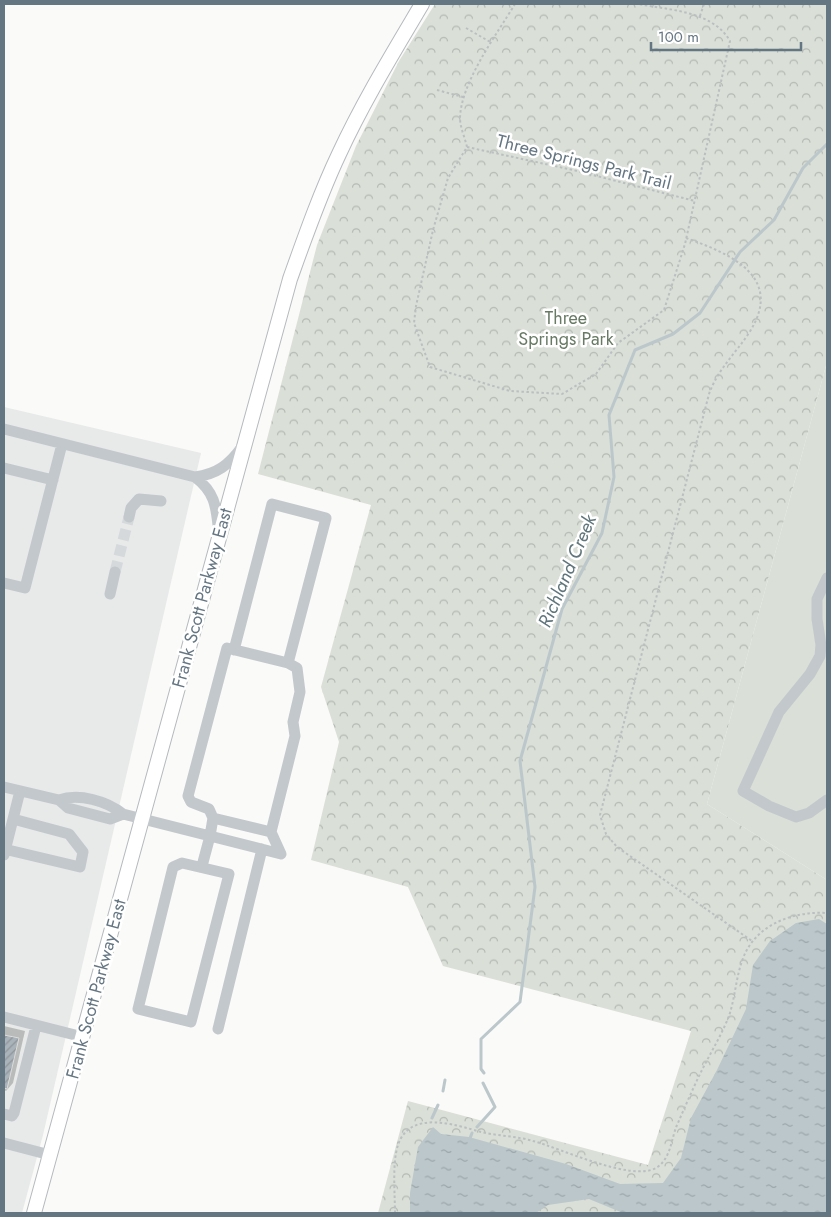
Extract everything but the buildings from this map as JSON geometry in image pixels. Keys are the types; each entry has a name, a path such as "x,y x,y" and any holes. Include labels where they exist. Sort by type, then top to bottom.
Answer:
{"main road":[{"name":"Frank Scott Parkway East","path":"34,1213 290,279 311,220 338,156 365,101 422,4"}],"street":[{"path":"4,429 195,477 210,475 230,463 244,444"},
{"path":"4,583 25,588 62,444"},
{"path":"4,468 53,480"},
{"path":"195,477 208,487 212,495 219,536"},
{"path":"129,517 131,508 139,499 161,501"},
{"path":"234,650 272,504 326,518 288,663"},
{"path":"110,594 115,572"},
{"path":"827,578 816,599 816,619 821,645 820,656 810,674 780,712 743,792 769,806 796,817 809,813 827,800"},
{"path":"4,787 59,800 71,796 112,805 122,814 142,819 210,836 262,849 281,854 271,832 295,736 293,722 300,692 297,668 288,663 226,648 188,796 192,802 209,809 214,818 210,836 202,866"},
{"path":"13,819 69,834 84,852 80,867 4,851 20,791"},
{"path":"214,818 271,832"},
{"path":"218,1029 262,849"},
{"path":"182,863 202,866 229,874 191,1022 138,1009 174,867 182,863"},
{"path":"4,1017 83,1037"},
{"path":"4,1114 12,1116 14,1113 36,1026"},
{"path":"4,1144 50,1155"}],"path":[{"path":"515,4 463,97 460,120 467,148 448,178 433,230 414,322 430,367 510,391 562,394 596,374 618,343 664,310 686,238 730,41 720,28 709,19 639,4"},
{"path":"700,17 704,4"},
{"path":"466,28 492,43"},
{"path":"437,90 463,97"},
{"name":"Three Springs Park Trail","path":"467,148 574,170 695,201"},
{"path":"686,238 712,247 743,266 758,280 761,308 757,320 722,367 709,394 600,815 606,834 617,847 752,941"},
{"path":"394,1213 398,1146 406,1132 416,1126 429,1122 461,1125 482,1132 534,1141 607,1165 649,1171 658,1167 665,1160 673,1135 729,1016 741,962 752,941 776,922 793,915 810,912 827,913"}],"shaded area":[{"path":"4,407 201,453 43,1135 22,1213 4,1213"}],"green space":[{"name":"Three Springs Park","path":"435,4 827,4 827,362 707,804 827,880 827,1213 378,1213 408,1101 648,1165 691,1031 443,966 408,887 311,860 339,742 321,687 371,505 258,474 317,245 356,146 399,61"},
{"path":"827,362 827,880 707,804"}],"water":[{"path":"819,919 827,924 827,1213 623,1213 589,1199 548,1205 536,1213 410,1213 410,1193 418,1147 433,1127 441,1134 469,1137 566,1164 620,1184 663,1183 681,1158 691,1118 717,1070 746,1009 753,965 770,941 796,923"}],"waterway":[{"name":"Richland Creek","path":"484,1073 481,1069 481,1039 520,1002 535,887 520,761 562,609 602,533 614,477 609,415 635,350 673,334 700,313 740,252 774,220 803,168 827,144"},
{"path":"443,1091 445,1080"},
{"name":"Richland Creek","path":"477,1127 495,1107 483,1083"},
{"path":"432,1118 438,1105"},
{"name":"Richland Creek","path":"469,1141 472,1133"}],"tunnel":[{"path":"115,572 129,517"}]}
